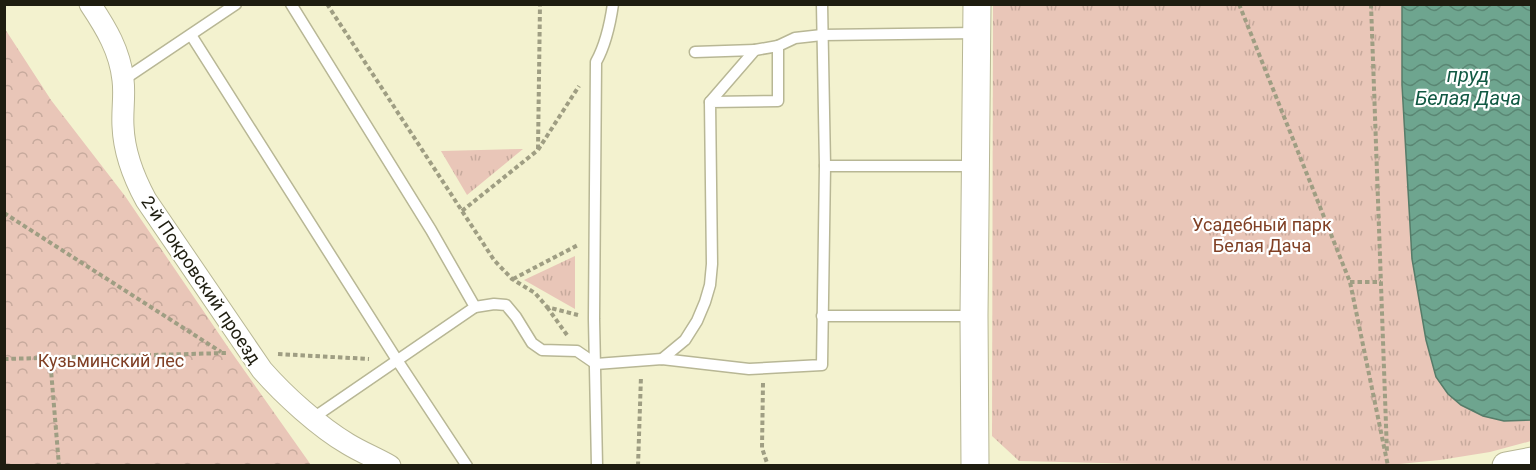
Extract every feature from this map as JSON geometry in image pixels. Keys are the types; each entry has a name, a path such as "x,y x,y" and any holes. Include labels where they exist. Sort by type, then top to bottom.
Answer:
{"street":[{"name":"2-й Покровский проезд","path":"90,4 109,32 116,49 123,80 122,113 125,145 138,185 146,200 262,370 279,390 347,443 390,465"},
{"path":"975,465 977,4"},
{"path":"1506,465 1532,461"}],"lane":[{"path":"123,80 191,35 224,8 236,4"},
{"path":"291,4 476,307"},
{"path":"597,465 594,320 596,62 610,28 613,4"},
{"path":"313,418 476,307 494,304 506,305 531,343 542,350 577,351 596,364 662,359 749,369 822,365 825,166 822,4"},
{"path":"695,52 755,50 778,46 795,38 822,35 977,33"},
{"path":"191,35 397,360 467,465"},
{"path":"710,102 778,101 778,46"},
{"path":"662,359 685,340 697,321 710,285 712,264 710,102 755,50"},
{"path":"825,166 975,166"},
{"path":"822,316 974,316"}],"path":[{"path":"327,4 494,260 512,279 535,293 577,351"},
{"path":"538,150 540,4"},
{"path":"1239,4 1350,282 1388,465 1371,4"},
{"path":"462,211 538,150 596,62"},
{"path":"4,213 222,353"},
{"path":"512,279 594,236"},
{"path":"1350,282 1381,282"},
{"path":"547,307 594,320"},
{"path":"4,359 250,352 397,360"},
{"path":"50,358 59,465"},
{"path":"638,465 642,361"},
{"path":"764,368 762,448 768,465"}],"green space":[{"name":"Усадебный парк Белая Дача","path":"993,5 1531,5 1531,441 1490,452 1389,465 1225,466 1019,461 992,436"},
{"name":"Кузьминский лес","path":"5,29 51,100 125,196 311,465 5,465"},
{"path":"523,149 467,195 441,151"},
{"path":"575,256 575,309 524,280"}],"water":[{"name":"пруд Белая Дача","path":"1402,5 1531,5 1531,420 1504,421 1483,416 1461,405 1448,394 1436,377 1426,340 1412,259 1402,85"}]}
